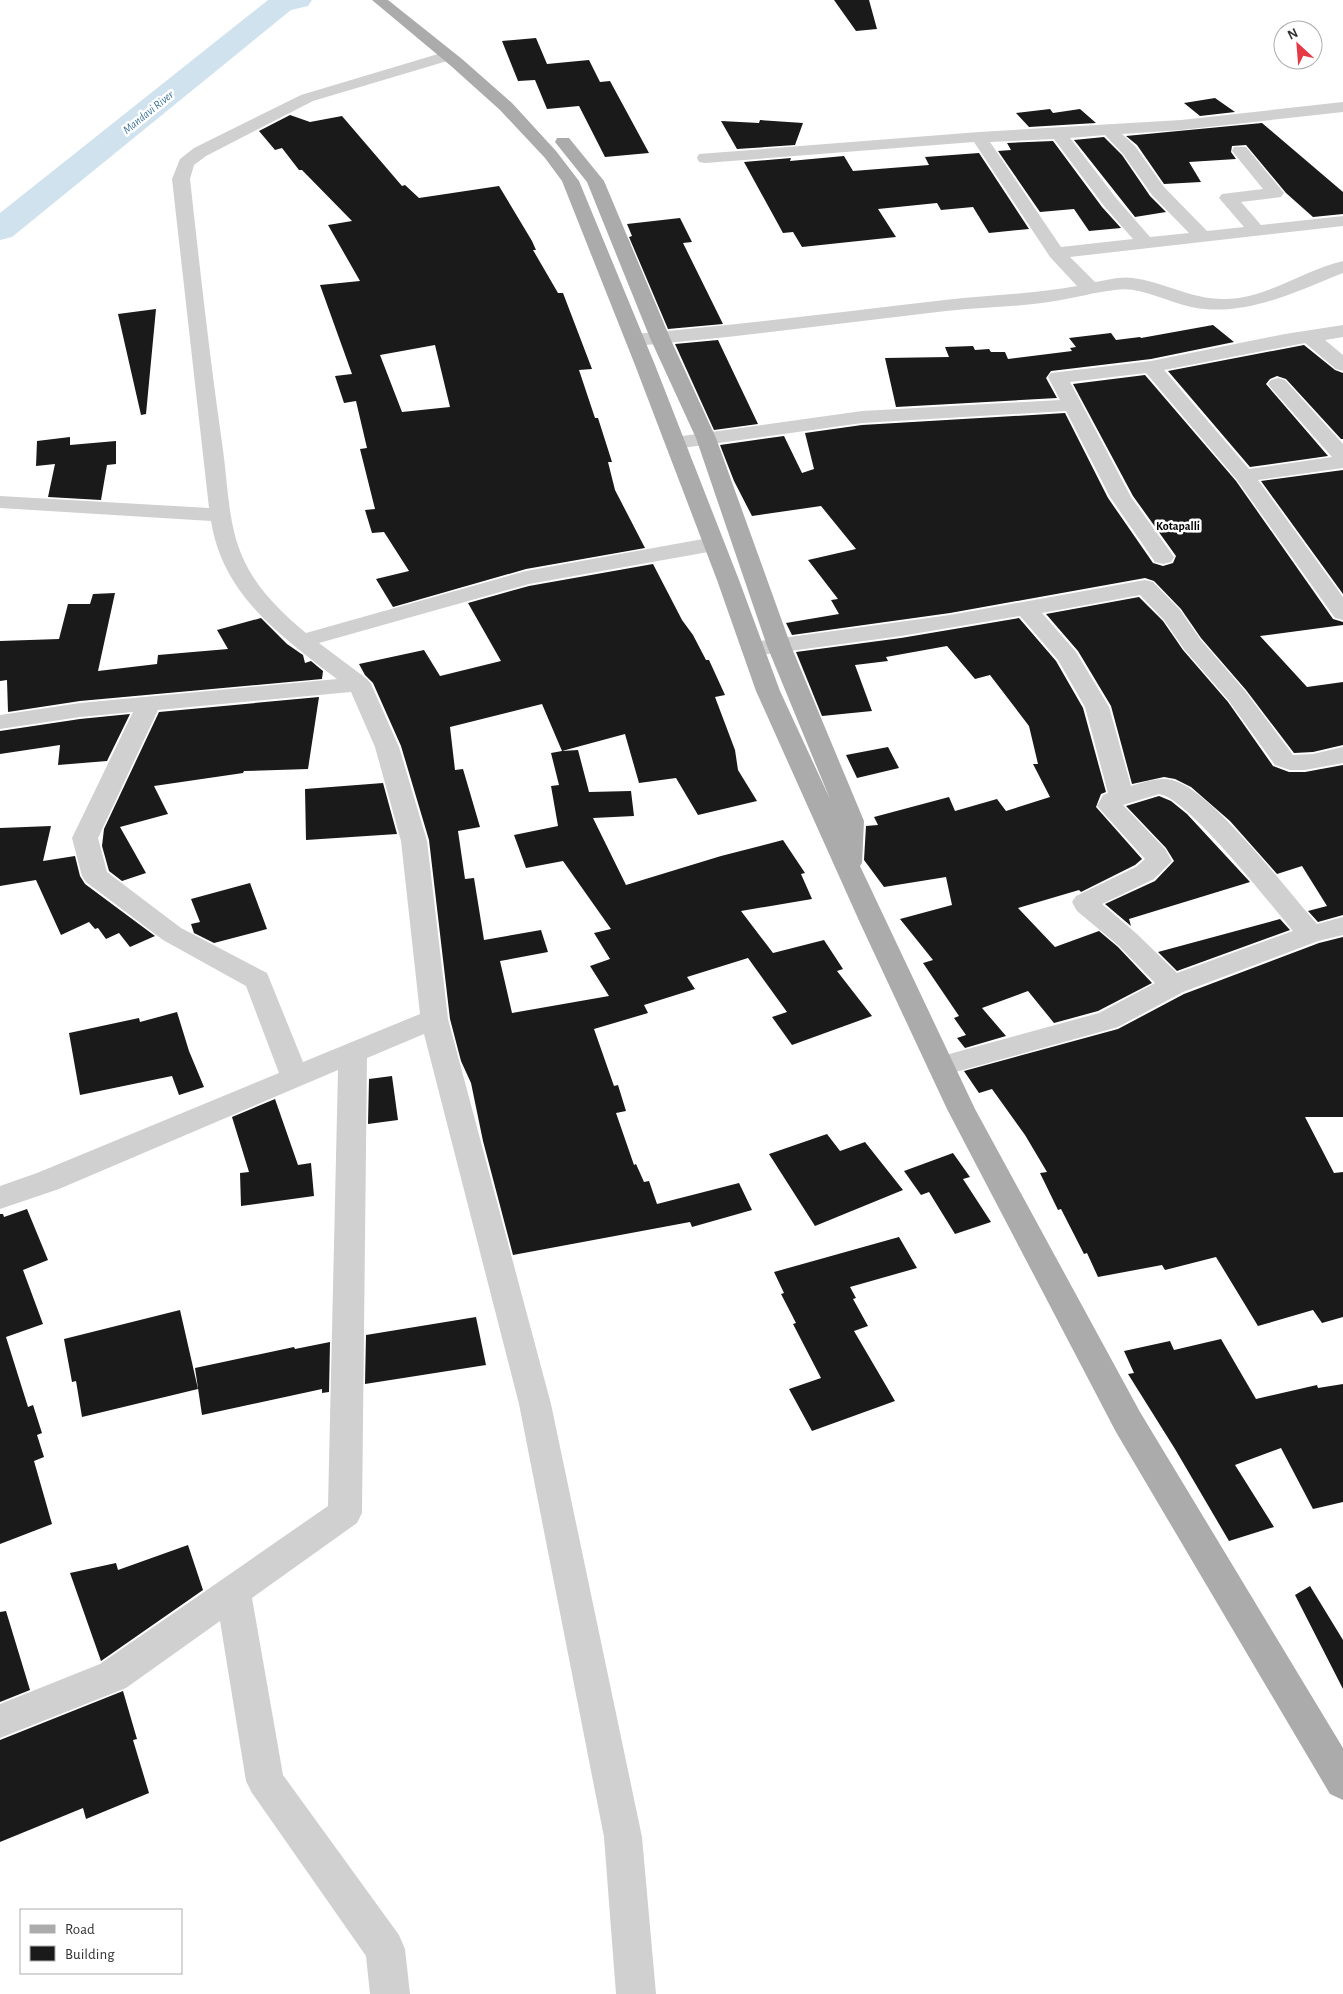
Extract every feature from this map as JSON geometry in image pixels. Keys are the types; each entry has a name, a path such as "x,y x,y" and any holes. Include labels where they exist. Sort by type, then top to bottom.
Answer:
{"main road":[{"path":"380,0 459,54 478,80 552,153 570,181 647,339 706,438 779,646 851,821 849,870"},
{"path":"647,339 675,443 768,691 961,1109 1128,1422 1343,1782"}],"street":[{"path":"459,54 308,98 200,152 186,163 181,179 197,333 216,468 220,515 226,547 238,572 260,604 275,619 359,684 387,747 414,841 434,1019 536,1404 623,1837 636,1994"},
{"path":"705,158 979,136 1110,131 1343,107"},
{"path":"1110,131 1129,150 1158,191 1202,236"},
{"path":"1058,134 1110,202 1145,242"},
{"path":"979,136 997,167 1056,253 1090,288"},
{"path":"1240,150 1275,193 1228,198 1257,231"},
{"path":"1056,253 1343,221"},
{"path":"647,339 728,332 939,306 1054,296 1090,288 1132,283 1193,302 1232,304 1282,291 1343,266"},
{"path":"1162,557 1121,497 1058,378 1151,368 1309,336 1343,331"},
{"path":"1309,336 1343,365"},
{"path":"1151,368 1244,476 1308,562 1343,613"},
{"path":"1278,384 1343,457"},
{"path":"675,443 862,417 1072,405"},
{"path":"1244,476 1343,462"},
{"path":"0,502 220,515"},
{"path":"302,640 526,578 714,544"},
{"path":"753,649 1027,610 1145,587 1172,615 1192,644 1237,696 1284,760 1290,763 1343,755"},
{"path":"1027,610 1068,657 1097,707 1121,796"},
{"path":"0,722 80,710 359,684"},
{"path":"148,705 86,838 95,876 172,934 256,980 295,1078"},
{"path":"1172,985 1128,940 1086,905 1085,902 1146,873 1158,861 1156,855 1110,806 1112,801 1121,796 1159,786 1169,787 1185,795 1225,834 1311,934"},
{"path":"941,1066 1108,1020 1172,985 1311,934 1343,926"},
{"path":"0,1198 48,1181 434,1019"},
{"path":"0,1721 114,1676 345,1513 353,1053"},
{"path":"233,1592 265,1781 385,1950 390,1994"}],"building":[{"path":"834,0 869,0 877,29 856,31"},
{"path":"536,38 547,64 589,60 600,82 610,81 649,153 605,157 579,106 547,109 535,80 518,81 502,41"},
{"path":"1215,98 1235,112 1200,116 1184,103"},
{"path":"1050,109 1053,113 1080,109 1096,123 1029,127 1016,113"},
{"path":"290,115 310,122 342,116 402,186 405,185 419,198 499,186 532,241 536,250 533,250 558,293 563,293 592,369 579,370 595,418 598,418 612,462 608,462 615,490 645,548 526,569 393,607 376,579 409,571 384,532 372,533 365,510 375,509 360,449 367,448 356,401 344,403 335,376 352,374 320,285 360,281 328,225 352,221 302,170 299,170 282,148 275,150 259,131","holes":["435,345 450,407 402,412 380,355"]},
{"path":"760,120 803,123 795,145 737,149 721,121 759,123"},
{"path":"1262,123 1343,192 1343,214 1313,217 1286,193 1246,145 1232,146 1231,152 1236,159 1189,162 1201,182 1164,184 1137,145 1126,136"},
{"path":"1104,137 1122,155 1150,196 1166,212 1135,217 1074,140"},
{"path":"1053,141 1102,207 1121,228 1089,231 1074,209 1040,212 998,151 1011,150 1007,143"},
{"path":"979,153 1029,229 989,233 973,207 941,210 937,203 878,209 896,237 802,247 793,232 783,233 744,162 791,158 790,161 844,156 853,171 929,165 925,157"},
{"path":"680,218 692,242 683,243 723,324 668,329 629,237 632,236 627,224"},
{"path":"156,309 146,414 141,415 118,314"},
{"path":"1213,325 1234,342 1151,359 1051,371 1046,378 1057,398 896,407 885,358 949,357 945,347 973,346 975,350 989,349 991,352 1005,352 1008,359 1072,351 1070,348 1076,347 1069,338 1111,333 1116,340 1141,338"},
{"path":"718,340 758,424 714,430 675,344"},
{"path":"1304,345 1335,370 1343,373 1343,439 1286,379 1277,376 1270,379 1266,384 1328,456 1250,467 1168,371"},
{"path":"1145,375 1236,481 1333,619 1343,622 1343,625 1260,636 1307,687 1343,682 1343,745 1313,752 1294,753 1246,690 1201,638 1181,609 1154,581 1145,578 950,613 792,635 786,623 839,614 831,600 838,599 808,560 856,549 821,506 752,516 734,481 720,445 784,436 802,473 814,469 805,433 862,425 1065,413 1108,498 1153,563 1163,566 1173,563 1176,556 1133,496 1073,384"},
{"path":"70,437 70,445 116,441 116,464 107,465 101,500 48,497 55,464 36,466 37,441"},
{"path":"1343,470 1343,594 1261,481"},
{"path":"653,564 682,620 693,635 706,660 709,660 725,695 715,697 735,750 738,770 757,801 698,815 676,778 639,783 625,734 562,751 578,750 589,792 631,791 634,816 593,818 626,885 721,856 783,840 805,873 801,874 812,899 741,911 773,953 824,940 843,969 837,971 872,1016 792,1045 772,1017 787,1012 748,958 687,977 695,989 644,1005 648,1013 594,1029 614,1086 618,1085 626,1111 616,1113 634,1165 636,1164 644,1182 649,1181 657,1204 739,1183 752,1210 692,1227 690,1222 513,1255 483,1141 471,1083 461,1061 450,1019 429,840 401,746 373,683 365,675 359,664 424,650 440,676 501,661 468,603 529,586","holes":["542,704 562,751 551,753 559,785 551,786 558,826 514,835 526,868 563,861 611,929 594,933 610,959 590,966 609,996 512,1013 500,961 548,952 541,930 484,940 474,878 465,879 458,831 480,827 463,769 455,770 450,727"]},
{"path":"115,593 98,671 157,664 158,655 228,649 217,630 261,618 287,644 303,655 305,663 311,661 323,671 322,679 80,701 8,712 7,680 0,681 0,641 59,639 68,604 90,604 93,594"},
{"path":"1139,597 1163,621 1183,650 1228,702 1273,766 1289,772 1305,772 1343,765 1343,915 1318,922 1308,911 1327,906 1302,866 1277,874 1230,821 1191,787 1175,779 1164,777 1132,784 1111,706 1078,651 1046,614"},
{"path":"1019,618 1056,661 1083,708 1106,792 1101,794 1096,807 1142,859 1135,865 1081,892 1079,890 1018,908 1055,947 1099,931 1118,947 1152,983 1098,1011 1054,1023 1028,991 982,1008 1006,1036 965,1048 957,1038 966,1035 954,1018 959,1016 923,963 933,960 900,919 952,905 946,877 884,887 864,860 866,826 878,825 874,817 949,797 955,811 997,799 1006,811 1050,797 1033,764 1038,764 1029,726 990,675 975,679 947,646 886,657 888,661 855,665 872,711 822,716 796,652 901,638"},
{"path":"319,697 308,769 244,771 243,773 154,786 168,814 120,827 146,873 122,881 109,871 102,846 104,829 159,712"},
{"path":"130,714 107,761 58,765 60,745 0,754 0,731 80,719"},
{"path":"888,747 899,768 857,778 846,755"},
{"path":"383,783 397,834 306,840 305,789"},
{"path":"1159,796 1171,801 1187,814 1250,882 1129,919 1131,926 1105,904 1155,881 1174,861 1166,848 1126,806"},
{"path":"51,826 43,861 75,856 80,876 85,884 155,936 130,947 119,933 106,939 98,928 95,929 89,922 61,935 36,880 0,886 0,828"},
{"path":"250,883 267,929 214,943 194,933 191,924 200,922 191,899"},
{"path":"1280,919 1290,930 1177,971 1158,952"},
{"path":"1343,937 1343,1117 1305,1117 1334,1173 1343,1172 1343,1317 1322,1323 1313,1310 1258,1326 1216,1257 1165,1270 1162,1265 1098,1277 1087,1253 1084,1254 1061,1209 1058,1210 1040,1173 1047,1172 1025,1135 992,1089 979,1093 964,1071 1118,1029 1184,994 1319,943"},
{"path":"177,1012 189,1051 204,1087 179,1095 172,1076 80,1095 69,1033 139,1018 140,1022"},
{"path":"392,1076 398,1120 368,1124 369,1079"},
{"path":"275,1099 298,1165 311,1163 314,1196 241,1206 240,1173 249,1172 232,1117"},
{"path":"827,1134 840,1151 865,1142 903,1190 815,1226 769,1154"},
{"path":"953,1153 970,1177 963,1179 991,1222 955,1234 929,1192 921,1195 904,1171"},
{"path":"27,1209 48,1260 23,1270 43,1324 6,1337 28,1407 33,1405 42,1433 37,1435 44,1457 34,1461 52,1524 0,1544 0,1214 3,1214 4,1217"},
{"path":"899,1237 917,1268 850,1287 856,1298 853,1299 868,1326 854,1331 895,1401 812,1431 789,1389 821,1378 793,1324 796,1323 781,1294 784,1293 774,1272"},
{"path":"180,1310 198,1389 82,1417 76,1381 72,1382 64,1339"},
{"path":"476,1317 486,1365 365,1384 366,1335"},
{"path":"1221,1339 1256,1399 1317,1385 1318,1388 1343,1384 1343,1502 1313,1509 1281,1448 1235,1465 1274,1527 1229,1541 1128,1374 1134,1373 1124,1351 1170,1341 1174,1350"},
{"path":"330,1342 329,1392 322,1393 322,1389 202,1415 195,1368 294,1347 295,1349"},
{"path":"188,1545 203,1590 101,1661 70,1573 116,1563 118,1570"},
{"path":"1310,1586 1343,1640 1343,1689 1295,1595"},
{"path":"6,1611 30,1690 0,1702 0,1612"},
{"path":"123,1691 137,1739 133,1740 149,1793 86,1819 83,1808 0,1842 0,1740"}],"waterway":[{"name":"Mandavi River","path":"0,230 281,4 298,0"}],"district":[{"name":"Kotapalli","path":"1178,526"}]}
